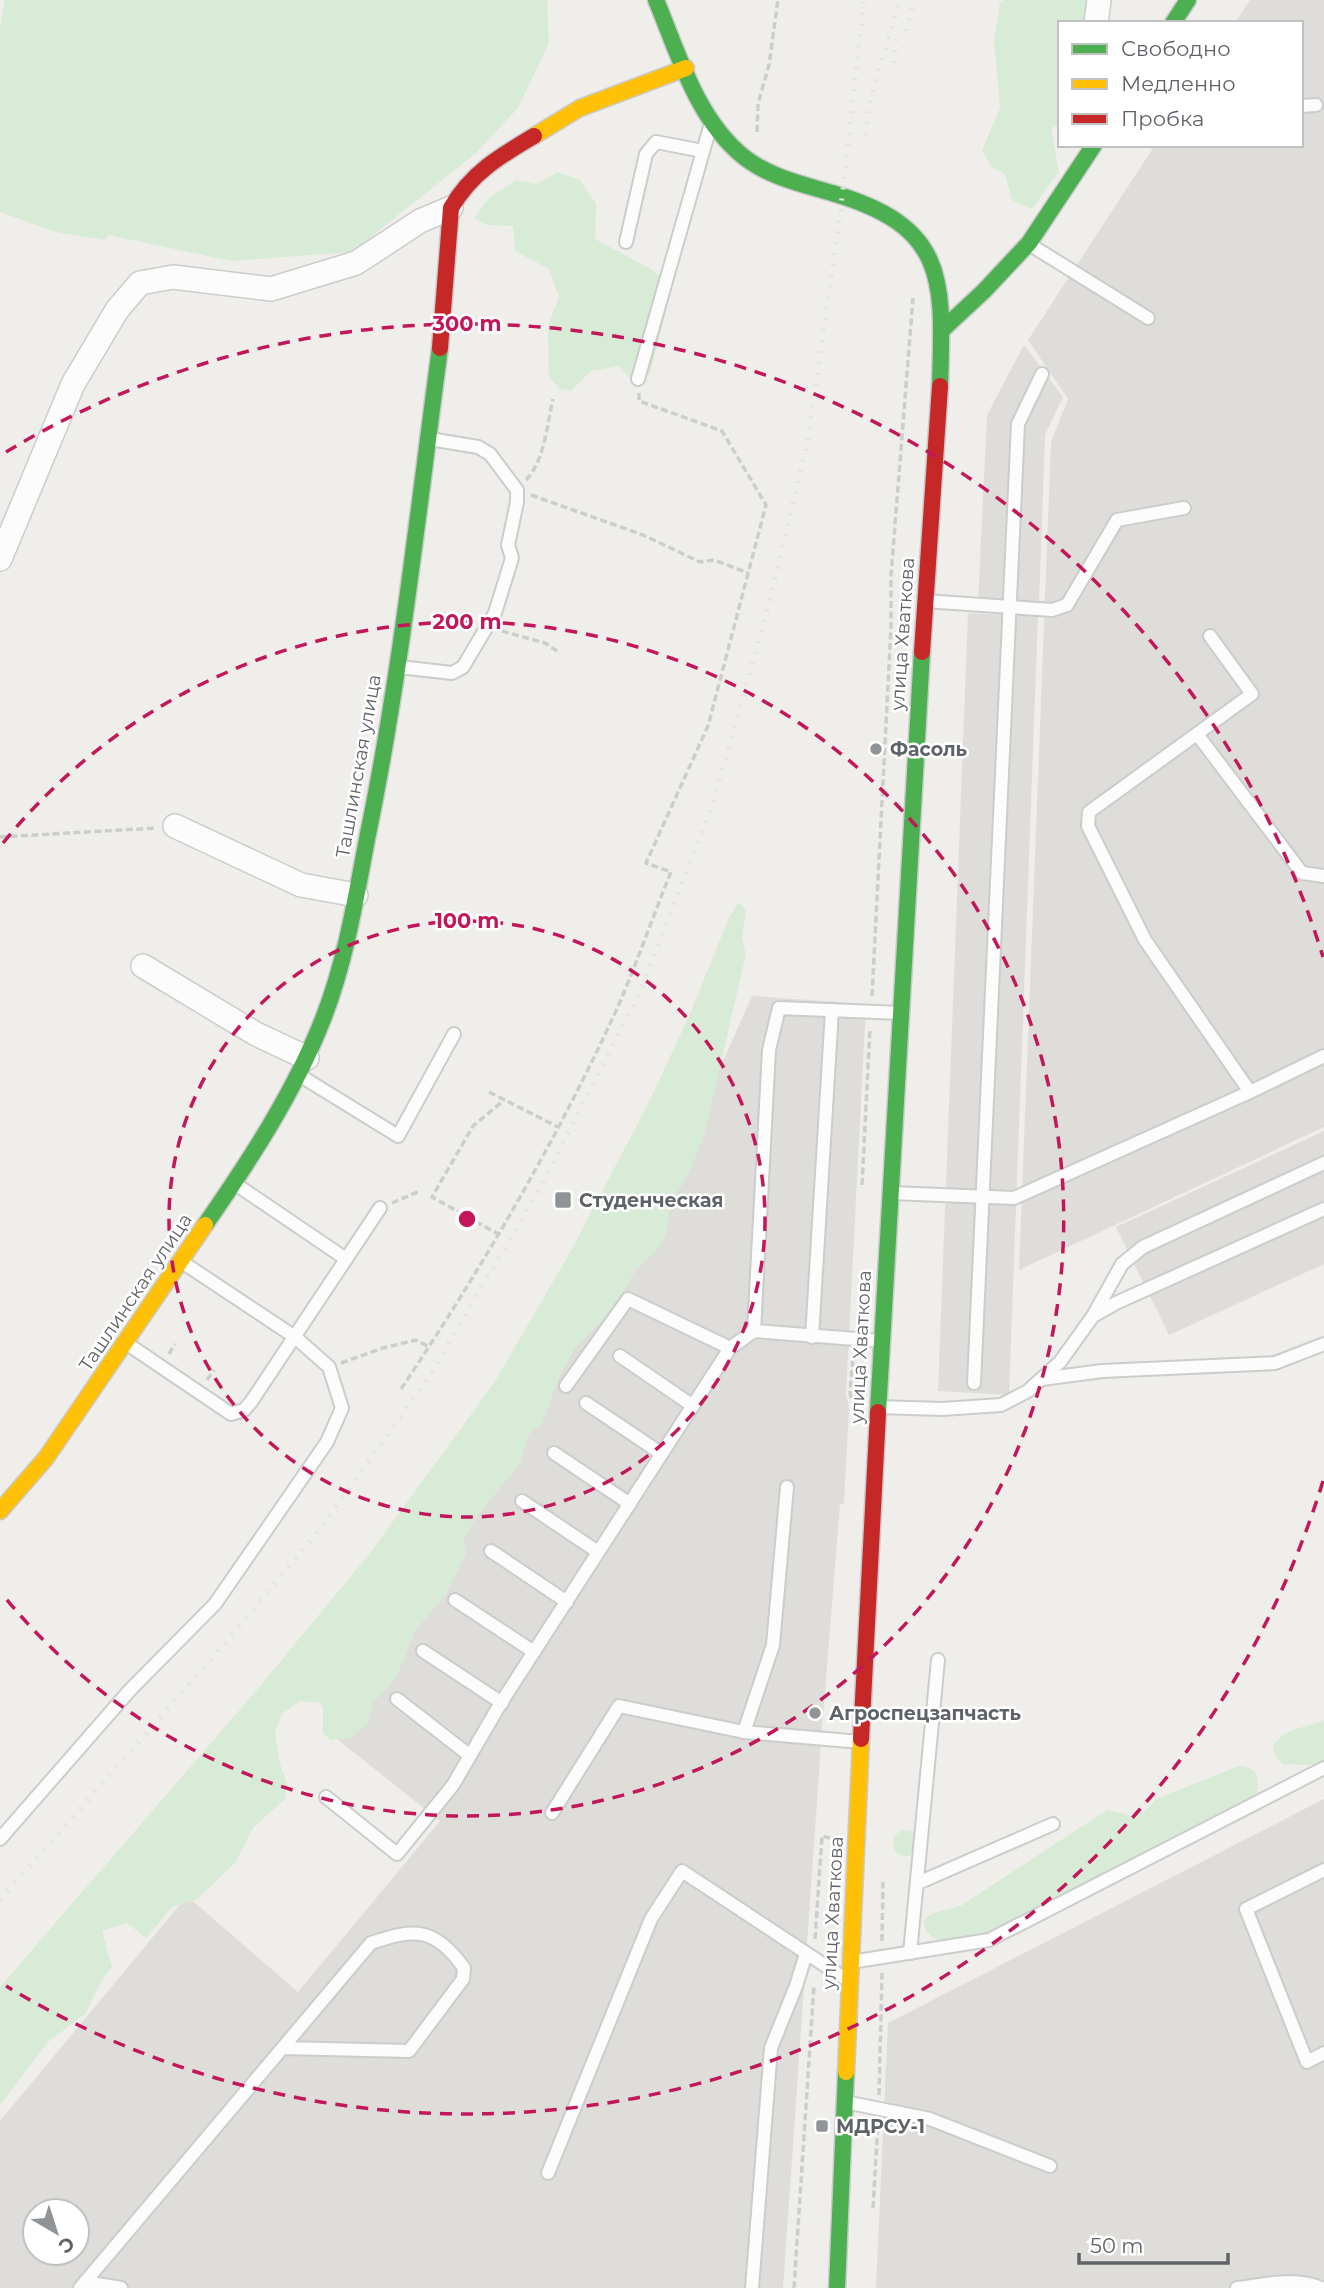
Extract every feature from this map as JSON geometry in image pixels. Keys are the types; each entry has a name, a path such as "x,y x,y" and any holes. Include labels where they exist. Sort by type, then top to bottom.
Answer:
{"main road":[{"name":"улица Хваткова","path":"656,0 717,129 744,157 779,178 855,198 883,212 905,227 922,247 934,267 941,291 939,409 881,1342 837,2288"},
{"path":"1174,21 1188,0"},
{"path":"451,208 462,189 495,159 580,108 686,68"},
{"path":"942,330 984,291 1029,243 1093,147"},
{"name":"Ташлинская улица","path":"0,1511 46,1458 234,1183 303,1066 324,1017 337,976 356,895 398,667 439,346 451,208"}],"street":[{"path":"1096,21 1099,0"},
{"path":"1076,175 1079,147"},
{"path":"0,559 73,384 117,310 140,284 173,277 271,289 356,263 421,221 451,208"},
{"path":"175,826 301,885 356,895"},
{"path":"143,965 303,1066"}],"lane":[{"path":"1303,106 1316,105"},
{"path":"638,379 712,120"},
{"path":"626,242 646,154 656,142 703,151"},
{"path":"1029,243 1148,318"},
{"path":"974,1383 1018,424 1042,374"},
{"path":"398,667 452,673 463,667 495,613 512,558 508,545 517,490 490,454 478,447 427,439"},
{"path":"925,601 1052,610 1067,605 1117,520 1184,508"},
{"path":"1210,636 1252,694 1089,811 1088,826 1144,940 1250,1093"},
{"path":"1197,734 1302,873 1324,876"},
{"path":"754,1331 768,1050 779,1008 901,1013"},
{"path":"812,1337 832,1010"},
{"path":"303,1066 398,1136 454,1034"},
{"path":"890,1193 1014,1198 1250,1093 1324,1056"},
{"path":"878,1407 942,1409 1001,1405 1028,1391 1060,1362 1093,1316 1122,1264 1143,1247 1324,1163"},
{"path":"234,1183 346,1259"},
{"path":"126,1343 231,1414 244,1410 380,1208"},
{"path":"1093,1316 1116,1303 1324,1209"},
{"path":"0,1839 130,1690 215,1604 327,1442 342,1408 329,1367 295,1337 182,1262"},
{"path":"566,1386 628,1299 730,1348"},
{"path":"326,1797 397,1854 453,1785 534,1652 730,1348 754,1331 881,1342"},
{"path":"1042,1379 1102,1371 1275,1363 1324,1344"},
{"path":"620,1356 693,1406"},
{"path":"586,1403 662,1454"},
{"path":"554,1452 630,1504"},
{"path":"744,1732 773,1645 787,1487"},
{"path":"522,1501 598,1552"},
{"path":"491,1551 567,1602"},
{"path":"456,1600 534,1652"},
{"path":"423,1651 502,1703"},
{"path":"910,1953 938,1660"},
{"path":"397,1699 469,1755"},
{"path":"552,1813 619,1706 744,1732 862,1742"},
{"path":"851,1962 989,1940 1324,1768"},
{"path":"918,1883 1053,1824"},
{"path":"1324,1870 1246,1909 1307,2062 1324,2053"},
{"path":"548,2173 651,1919 682,1871 850,1982"},
{"path":"83,2285 371,1943 401,1933 423,1933 454,1954 464,1968 463,1979 409,2051 283,2048"},
{"path":"752,2288 771,2048 809,1956"},
{"path":"844,2102 930,2119 1050,2166"},
{"path":"1237,2288 1313,2284 1321,2288"},
{"path":"83,2285 121,2288"}],"path":[{"path":"756,165 758,104 769,65 778,0"},
{"path":"862,1189 891,627 891,575 912,294"},
{"path":"401,1389 500,1235 617,1009 671,872 646,863 708,726 766,505 722,432 639,401 638,379"},
{"path":"553,398 543,446 536,465 532,474 517,490 643,535 700,562 713,560 748,573"},
{"path":"486,626 545,643 557,651"},
{"path":"0,837 175,826"},
{"path":"489,1092 558,1127"},
{"path":"500,1235 432,1197 473,1126 504,1100"},
{"path":"380,1208 419,1192"},
{"path":"329,1367 383,1348 416,1340 429,1347"},
{"path":"854,1340 850,1392 854,1406"},
{"path":"794,2288 814,2000 809,1956 822,1836 831,1838"},
{"path":"873,2208 883,1874"}],"shaded area":[{"path":"1250,0 1324,0 1324,1127 1019,1270 1051,442 1068,399 1028,340 1154,147 1303,147 1303,21 1236,21"},
{"path":"1024,345 1063,397 1045,435 1039,605 978,602 987,415"},
{"path":"968,613 1038,616 1009,1395 938,1391"},
{"path":"752,996 866,1004 846,1395 849,1408 844,1504 840,1504 822,1729 783,2288 0,2288 0,2121 187,1896 298,1992 440,1821 337,1739 679,1160"},
{"path":"1324,1131 1324,1264 1169,1335 1116,1227"},
{"path":"1324,1799 1324,2288 876,2288 888,2023"}],"green space":[{"path":"5,0 547,0 549,43 518,108 476,153 352,252 231,261 109,235 104,240 56,232 0,212 0,28"},
{"path":"1089,0 1086,21 1058,21 1058,124 1051,129 1059,171 1032,209 1012,200 1005,174 991,167 982,150 1000,108 994,41 1000,2"},
{"path":"557,172 580,180 596,204 595,239 653,270 672,288 650,374 632,380 618,366 591,371 571,391 560,389 549,377 548,326 559,297 549,269 515,251 513,226 487,225 474,218 490,197 516,180 537,184"},
{"path":"738,903 746,912 742,938 746,954 705,1132 689,1174 671,1202 666,1236 655,1253 636,1269 616,1306 575,1348 560,1375 542,1424 529,1434 519,1465 477,1516 464,1538 466,1553 446,1594 415,1631 400,1669 388,1688 373,1702 368,1724 350,1738 331,1740 323,1733 323,1707 319,1703 300,1701 283,1713 275,1732 279,1761 287,1784 285,1799 253,1828 235,1863 197,1899 172,1907 146,1938 127,1923 102,1931 112,1967 85,2014 48,2042 0,2105 0,1987 256,1691 370,1553 494,1383 572,1249 650,1100 690,1014 728,920"},
{"path":"1324,1720 1324,1763 1283,1764 1275,1756 1273,1746 1284,1734"},
{"path":"1239,1766 1253,1771 1258,1781 1257,1793 1246,1801 995,1931 953,1941 934,1938 927,1932 923,1922 931,1915 962,1905 1107,1810 1133,1816 1145,1811 1156,1799"},
{"path":"906,1830 915,1834 919,1843 915,1852 906,1856 897,1852 893,1843 897,1834"}],"railway":[{"path":"0,1900 203,1669 321,1528 430,1375 541,1186 640,992 712,806 770,601 808,439 840,216 864,0"},
{"path":"865,135 872,93 900,0"},
{"path":"906,31 914,0"},
{"path":"894,63 897,31"}],"traffic: fast":[{"path":"656,0 701,105 728,142 744,157 775,175 870,207 899,223 918,241 931,263 938,288 941,316 940,386"},
{"path":"1174,21 1188,0"},
{"path":"942,330 984,291 1029,243 1093,147"},
{"path":"205,1225 285,1100 323,1019 338,974 355,904 390,713 440,348"},
{"path":"878,1412 922,652"},
{"path":"837,2288 846,2072"}],"traffic: slow":[{"path":"534,136 580,108 686,68"},
{"path":"0,1511 46,1458 205,1225"},
{"path":"846,2072 861,1739"}],"traffic: jam":[{"path":"440,348 451,208 477,175 498,158 534,136"},
{"path":"922,652 940,386"},
{"path":"861,1739 878,1412"}],"place":[{"name":"Фасоль","path":"876,749"},
{"name":"Студенческая","path":"563,1200"},
{"name":"Агроспецзапчасть","path":"815,1713"},
{"name":"МДРСУ-1","path":"822,2126"}]}
